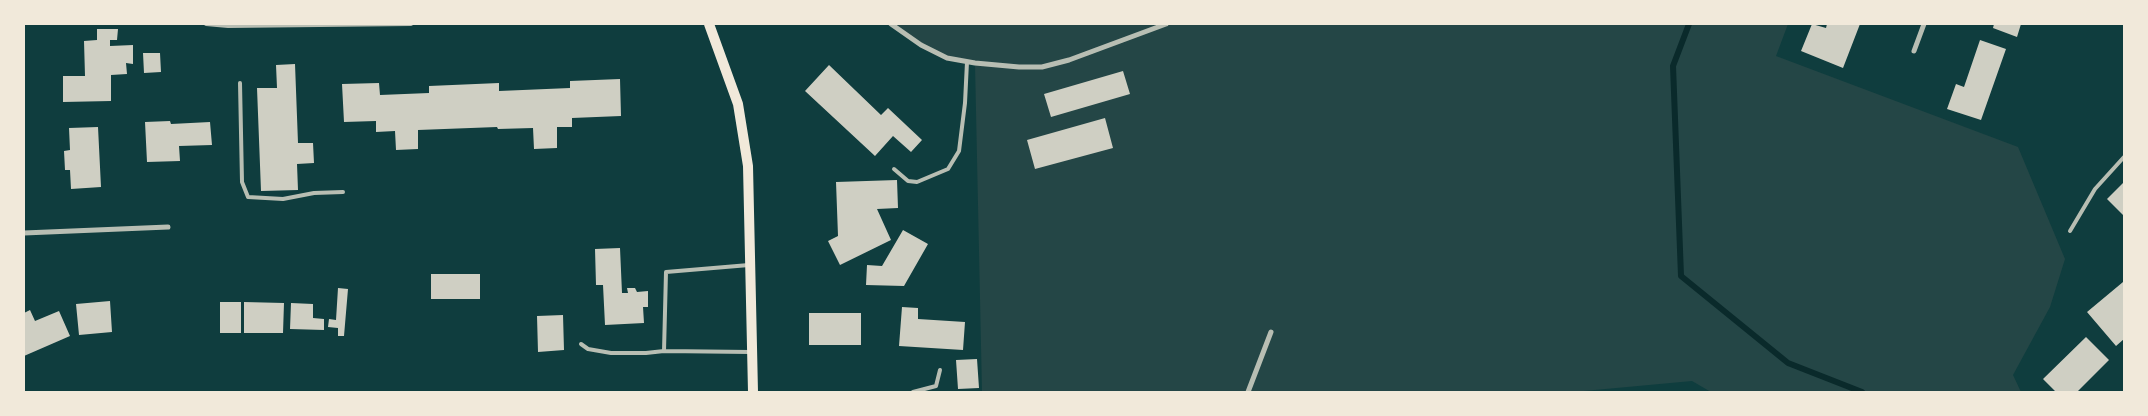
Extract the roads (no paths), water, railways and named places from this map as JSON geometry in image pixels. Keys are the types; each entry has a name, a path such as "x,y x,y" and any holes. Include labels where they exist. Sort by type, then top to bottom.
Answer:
{"main road":[{"path":"709,24 732,88 744,132 748,166 753,392"}],"street":[{"path":"891,24 921,45 948,58 967,62 1019,67 1042,67 1069,60 1166,24"},
{"path":"1914,51 1924,24"},
{"path":"24,233 168,227"},
{"path":"1248,392 1271,332"}],"lane":[{"path":"206,24 411,24"},
{"path":"894,169 908,181 917,182 948,169 959,150 965,103 967,62"},
{"path":"240,83 242,182 248,197 283,199 314,193 343,192"},
{"path":"2070,231 2095,189 2124,157"},
{"path":"664,351 666,272 751,265"},
{"path":"581,344 588,349 611,353 664,351 752,352"},
{"path":"913,392 936,386 940,370"}],"waterway":[{"path":"1689,24 1673,66 1681,276 1788,363 1862,392"}]}
